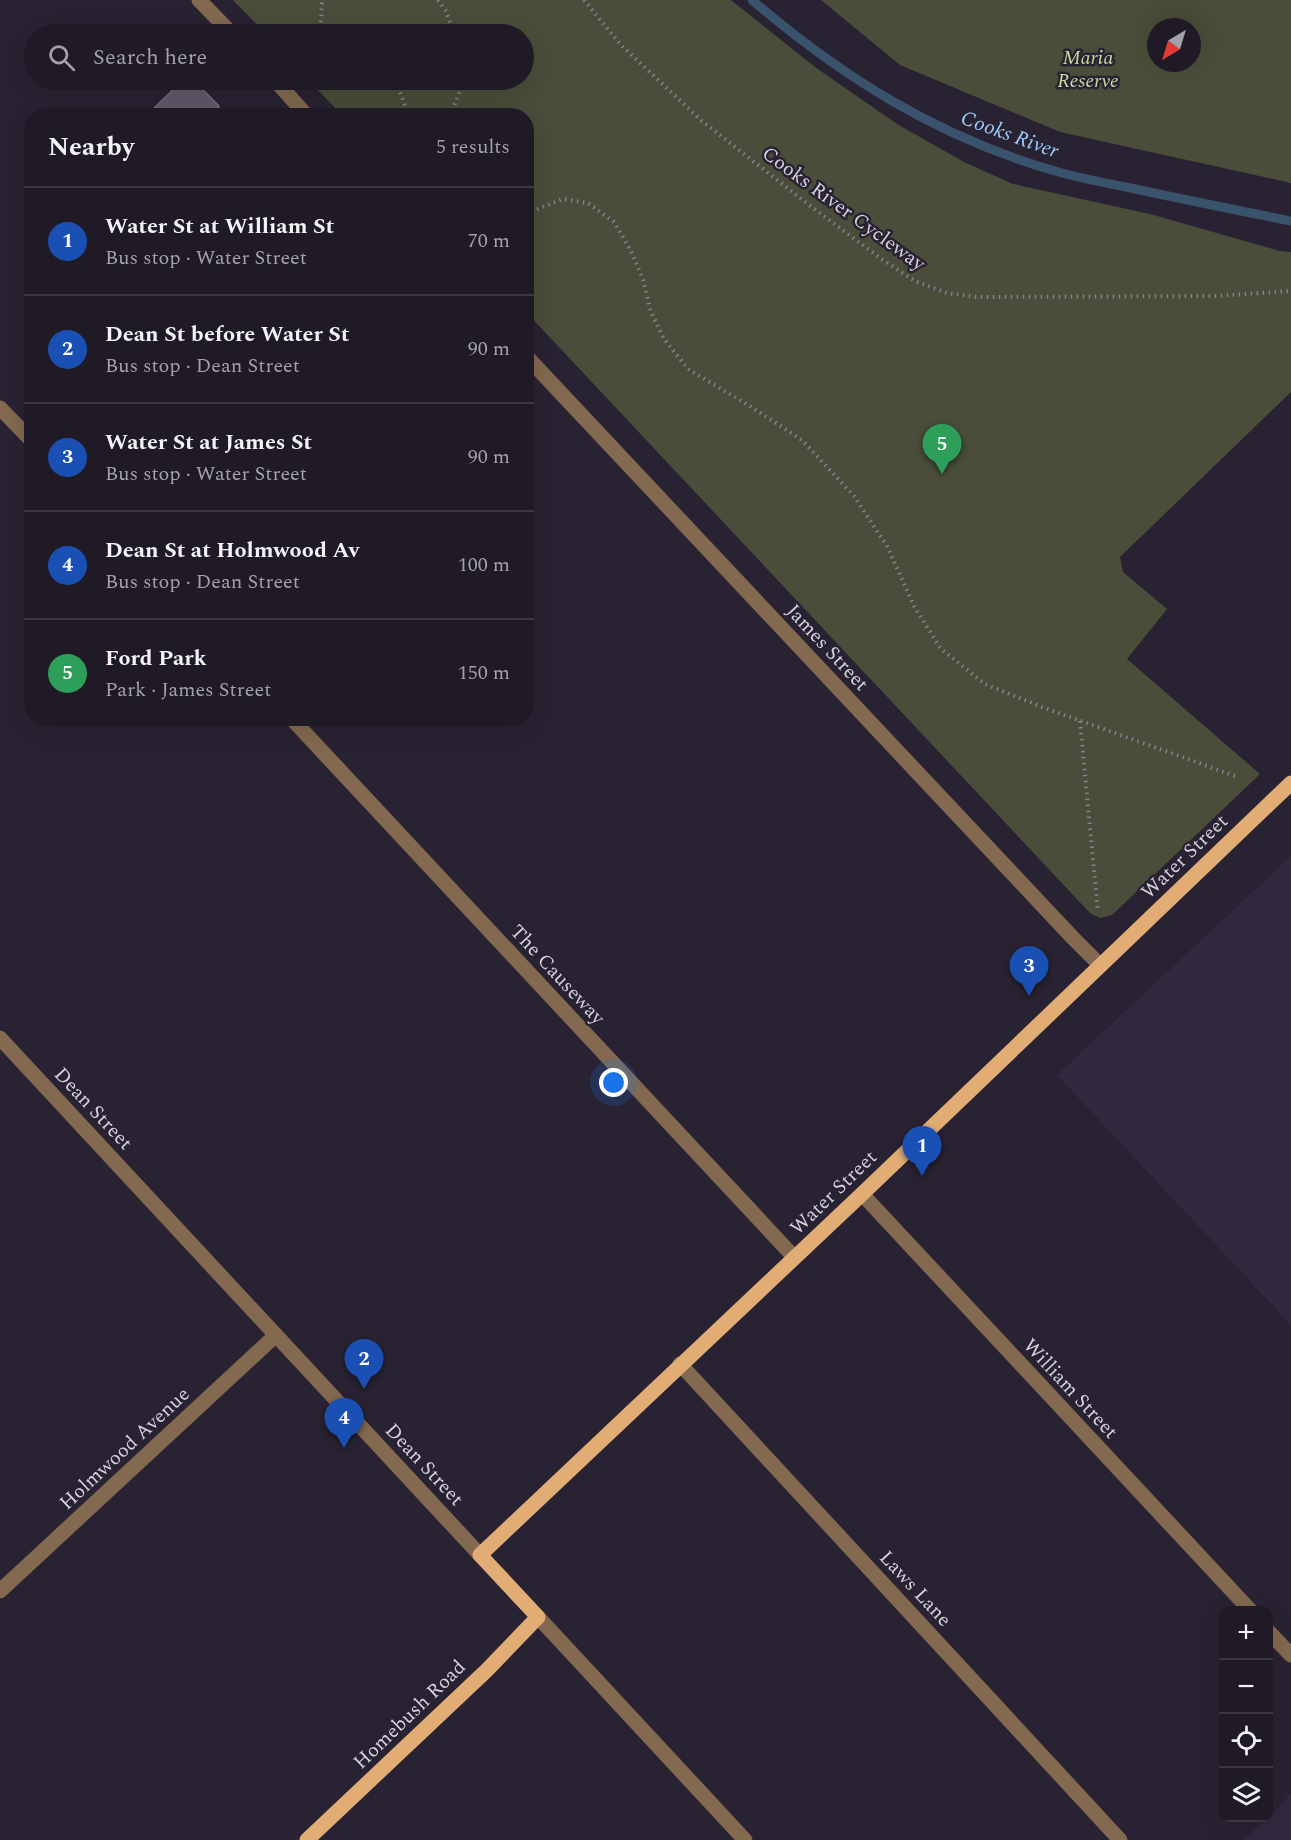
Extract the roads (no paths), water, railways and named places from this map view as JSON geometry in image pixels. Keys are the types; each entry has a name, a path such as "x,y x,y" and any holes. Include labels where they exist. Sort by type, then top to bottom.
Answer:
{"main road":[{"name":"Water Street","path":"480,1555 862,1194 1291,783"},
{"name":"Dean Street","path":"480,1555 538,1617"},
{"name":"Homebush Road","path":"307,1840 478,1678 538,1617"}],"street":[{"path":"199,0 222,24"},
{"path":"283,90 300,108"},
{"name":"James Street","path":"534,365 1100,965"},
{"path":"0,408 24,433"},
{"name":"The Causeway","path":"298,726 794,1257"},
{"name":"Dean Street","path":"2,1045 480,1555"},
{"name":"William Street","path":"862,1194 1245,1606"},
{"name":"Holmwood Avenue","path":"0,1591 276,1335"},
{"name":"Laws Lane","path":"680,1364 1120,1840"},
{"name":"Dean Street","path":"538,1617 745,1840"},
{"path":"1273,1635 1291,1655"}],"waterway":[{"name":"Cooks River","path":"752,0 821,55 857,79 932,123 971,141 1072,176 1291,221"}],"place":[{"name":"Ford Park","path":"942,474"},
{"name":"Water St at James St","path":"1029,996"},
{"name":"Water St at William St","path":"922,1176"},
{"name":"Dean St before Water St","path":"364,1389"},
{"name":"Dean St at Holmwood Av","path":"344,1448"}],"park label":[{"name":"Maria Reserve","path":"1088,68"}]}
